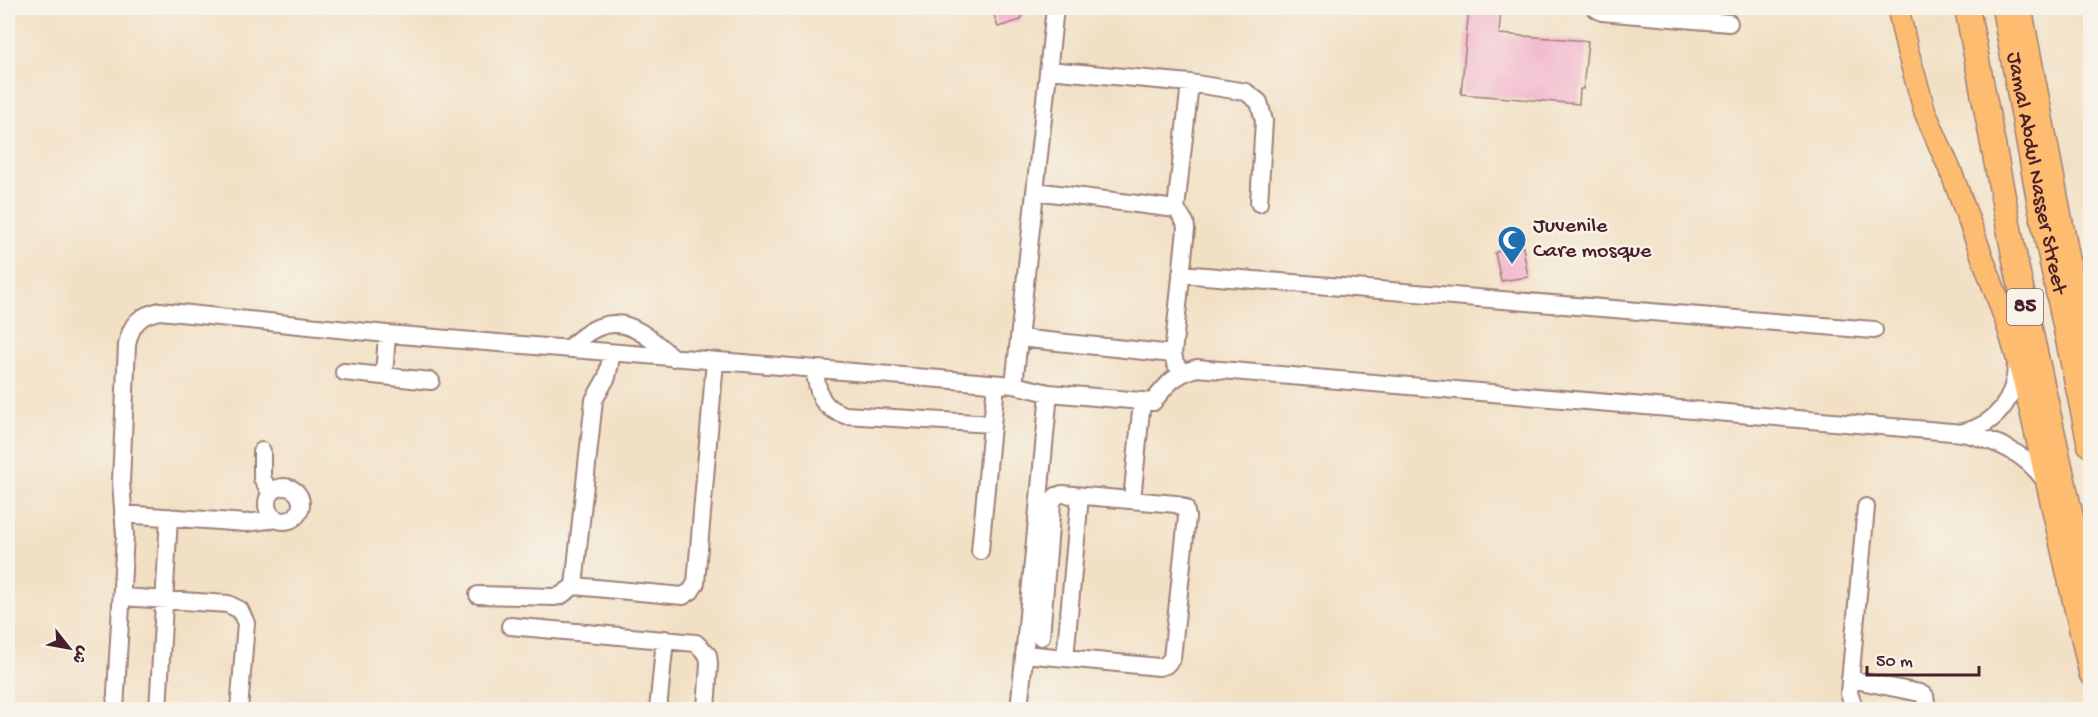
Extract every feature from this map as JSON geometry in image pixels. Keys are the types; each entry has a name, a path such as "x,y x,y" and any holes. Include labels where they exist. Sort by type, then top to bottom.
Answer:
{"highway":[{"name":"Jamal Abdul Nasser Street","path":"1967,8 2016,265 2091,604"},
{"name":"Jamal Abdul Nasser Street","path":"2004,8 2040,204 2091,445"}],"main road":[{"path":"1898,8 1906,49 1925,112 1951,172 2007,324 2024,382 2091,674"},
{"path":"2021,8 2068,259 2091,362"}],"lane":[{"path":"1014,385 1055,8"},
{"path":"1595,8 1602,12 1729,23"},
{"path":"1048,70 1190,83 1246,92 1259,102 1264,121 1259,202"},
{"path":"1182,372 1175,363 1173,354 1186,229 1185,222 1176,209 1190,83"},
{"path":"1035,191 1176,209"},
{"path":"1181,274 1874,330"},
{"path":"115,710 126,535 121,482 128,345 130,331 139,319 149,313 160,311 387,334 1014,385 1049,393 1153,402 1167,383 1182,372 1197,368 1963,433 1983,438 2015,452 2035,468 2046,483"},
{"path":"568,349 584,333 596,327 610,324 624,325 649,336 673,358"},
{"path":"384,376 387,334"},
{"path":"1019,338 1173,354"},
{"path":"574,586 594,400 607,377 612,353"},
{"path":"1963,433 1988,423 2004,406 2016,377 2016,355"},
{"path":"478,595 553,597 560,596 574,586 683,596 691,591 696,583 715,361"},
{"path":"814,369 820,399 837,413 992,424"},
{"path":"344,372 431,381"},
{"path":"980,551 996,384"},
{"path":"1034,637 1049,393"},
{"path":"1132,500 1142,401"},
{"path":"262,451 262,478 271,494"},
{"path":"123,514 246,523 276,519 291,520 297,515 301,501 292,489 284,487 271,494 267,508 276,519"},
{"path":"1019,710 1024,654 1034,637 1052,502 1056,496 1062,494 1176,504 1185,508 1187,517 1172,658 1166,665 1159,667 1024,654"},
{"path":"1065,658 1080,496"},
{"path":"1855,710 1849,693 1866,507"},
{"path":"158,710 169,517"},
{"path":"122,597 228,604 240,610 246,622 239,710"},
{"path":"510,626 665,639 696,644 708,655 706,710"},
{"path":"1034,637 1067,638"},
{"path":"658,710 665,639"},
{"path":"1850,679 1920,693 1925,696 1926,702 1923,710"}],"building":[{"path":"996,8 1024,8 1021,20 998,27 993,12 997,10"},
{"path":"1469,8 1501,8 1499,34 1588,41 1583,89 1580,89 1579,104 1461,94"},
{"name":"Juvenile Care mosque","path":"1509,245 1523,247 1528,277 1501,281 1495,253"}],"place":[{"name":"Juvenile Care mosque","path":"1512,266"}]}
